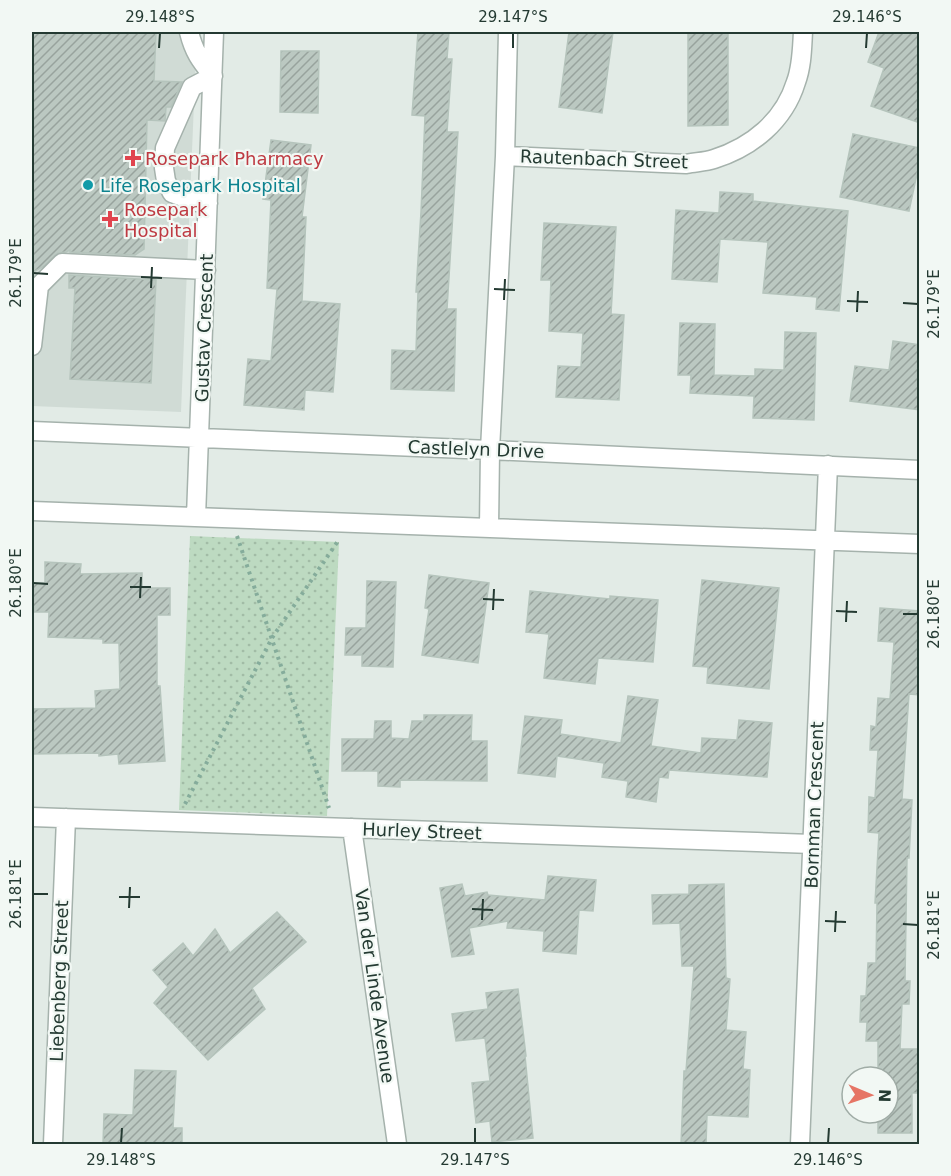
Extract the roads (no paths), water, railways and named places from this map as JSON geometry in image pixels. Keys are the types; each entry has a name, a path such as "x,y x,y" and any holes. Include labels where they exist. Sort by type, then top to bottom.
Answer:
{"street":[{"path":"189,32 193,46 213,76 192,87 165,148 164,168 166,181 172,193 197,202 208,203"},
{"name":"Gustav Crescent","path":"196,517 214,32"},
{"path":"489,528 490,450 505,156 508,32"},
{"name":"Rautenbach Street","path":"505,156 686,164 712,160 733,152 759,137 782,114 796,83 803,32"},
{"path":"32,346 39,286 62,263 206,270"},
{"name":"Castlelyn Drive","path":"32,431 920,470"},
{"name":"Bornman Crescent","path":"800,1144 828,465"},
{"path":"32,511 920,544"},
{"name":"Hurley Street","path":"32,817 812,844"},
{"name":"Liebenberg Street","path":"53,1144 66,818"},
{"name":"Van der Linde Avenue","path":"344,828 397,1144"}],"place":[{"name":"Rosepark Pharmacy","path":"133,158"},
{"name":"Life Rosepark Hospital","path":"88,185"},
{"name":"Rosepark Hospital","path":"110,219"}]}
